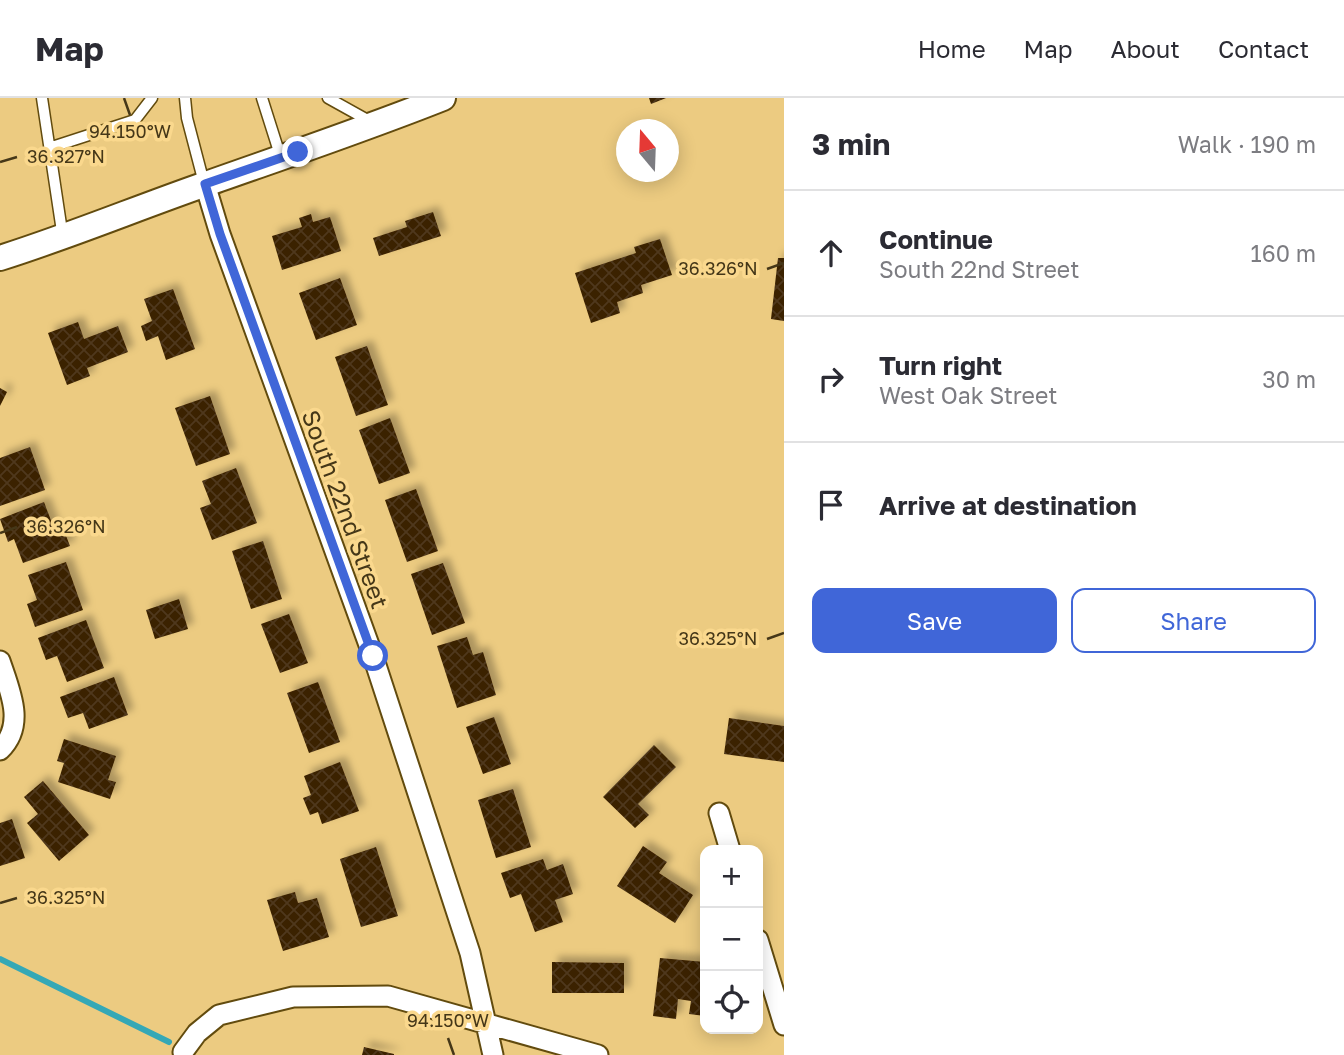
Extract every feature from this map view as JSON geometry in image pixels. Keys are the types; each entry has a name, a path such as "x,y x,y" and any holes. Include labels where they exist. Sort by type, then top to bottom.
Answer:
{"street":[{"path":"0,258 377,125 443,98"},
{"name":"South 22nd Street","path":"205,184 220,234 373,656 470,953 493,1055"},
{"path":"0,661 15,704 11,740 0,750"},
{"path":"719,813 729,845"},
{"path":"763,956 784,1025"},
{"path":"183,1052 197,1033 219,1015 293,997 388,996 598,1055"}],"lane":[{"path":"42,98 63,238"},
{"path":"49,148 135,120 152,98"},
{"path":"185,98 187,118 205,184"},
{"path":"262,98 281,158"},
{"path":"328,98 377,125"}],"building":[{"path":"649,98 666,98 651,104"},
{"path":"433,212 441,236 379,256 373,238 407,227 405,221"},
{"path":"311,214 313,222 330,217 341,251 282,270 272,236 302,227 299,218"},
{"path":"660,239 672,275 641,285 643,293 617,302 620,313 591,323 575,273 636,253 634,247"},
{"path":"778,258 784,258 784,321 771,319"},
{"path":"340,278 357,325 316,340 299,293"},
{"path":"173,289 195,349 166,360 158,336 146,341 141,326 152,321 144,299"},
{"path":"78,322 84,339 118,326 128,352 87,368 90,376 67,385 48,333"},
{"path":"367,346 388,405 356,416 335,357"},
{"path":"0,388 7,392 0,406"},
{"path":"210,396 230,454 196,466 175,408"},
{"path":"390,418 410,473 379,484 359,430"},
{"path":"30,447 45,490 0,506 0,458"},
{"path":"236,468 257,523 212,540 200,508 211,504 202,481"},
{"path":"416,489 438,551 407,562 385,500"},
{"path":"44,502 55,531 63,528 70,546 23,563 14,539 8,542 0,519"},
{"path":"263,541 282,599 251,609 232,551"},
{"path":"66,562 83,610 35,627 27,604 37,600 28,575"},
{"path":"443,563 465,623 432,635 411,574"},
{"path":"179,599 188,629 155,639 146,610"},
{"path":"289,614 308,663 280,673 261,624"},
{"path":"86,620 104,668 67,682 57,656 46,660 38,638"},
{"path":"467,637 473,655 483,652 496,695 457,708 437,646"},
{"path":"114,677 128,715 89,729 83,713 68,718 60,697"},
{"path":"318,682 340,742 309,753 287,693"},
{"path":"494,717 511,764 483,774 466,727"},
{"path":"729,718 784,726 784,762 724,754"},
{"path":"64,739 116,756 108,780 116,782 110,799 58,782 64,763 57,761"},
{"path":"654,745 676,767 638,804 649,815 635,828 603,797"},
{"path":"340,762 359,811 322,824 318,812 310,815 303,798 311,795 304,776"},
{"path":"43,781 89,835 59,861 27,823 38,814 24,797"},
{"path":"513,789 531,847 496,858 478,800"},
{"path":"12,819 25,858 0,866 0,823"},
{"path":"643,846 667,862 659,873 693,895 675,923 617,886"},
{"path":"376,847 398,916 361,927 340,859"},
{"path":"543,859 547,870 563,864 573,894 555,900 563,922 535,932 521,894 510,898 501,873"},
{"path":"295,892 298,903 317,898 329,937 283,951 267,900"},
{"path":"660,958 700,962 700,1015 689,1014 691,1001 678,999 676,1019 653,1016"},
{"path":"552,962 624,963 624,993 552,993"},
{"path":"364,1047 394,1054 394,1055 362,1055"}],"waterway":[{"path":"0,959 169,1042"}],"route":[{"path":"298,152 205,184 220,234 373,656"}]}
